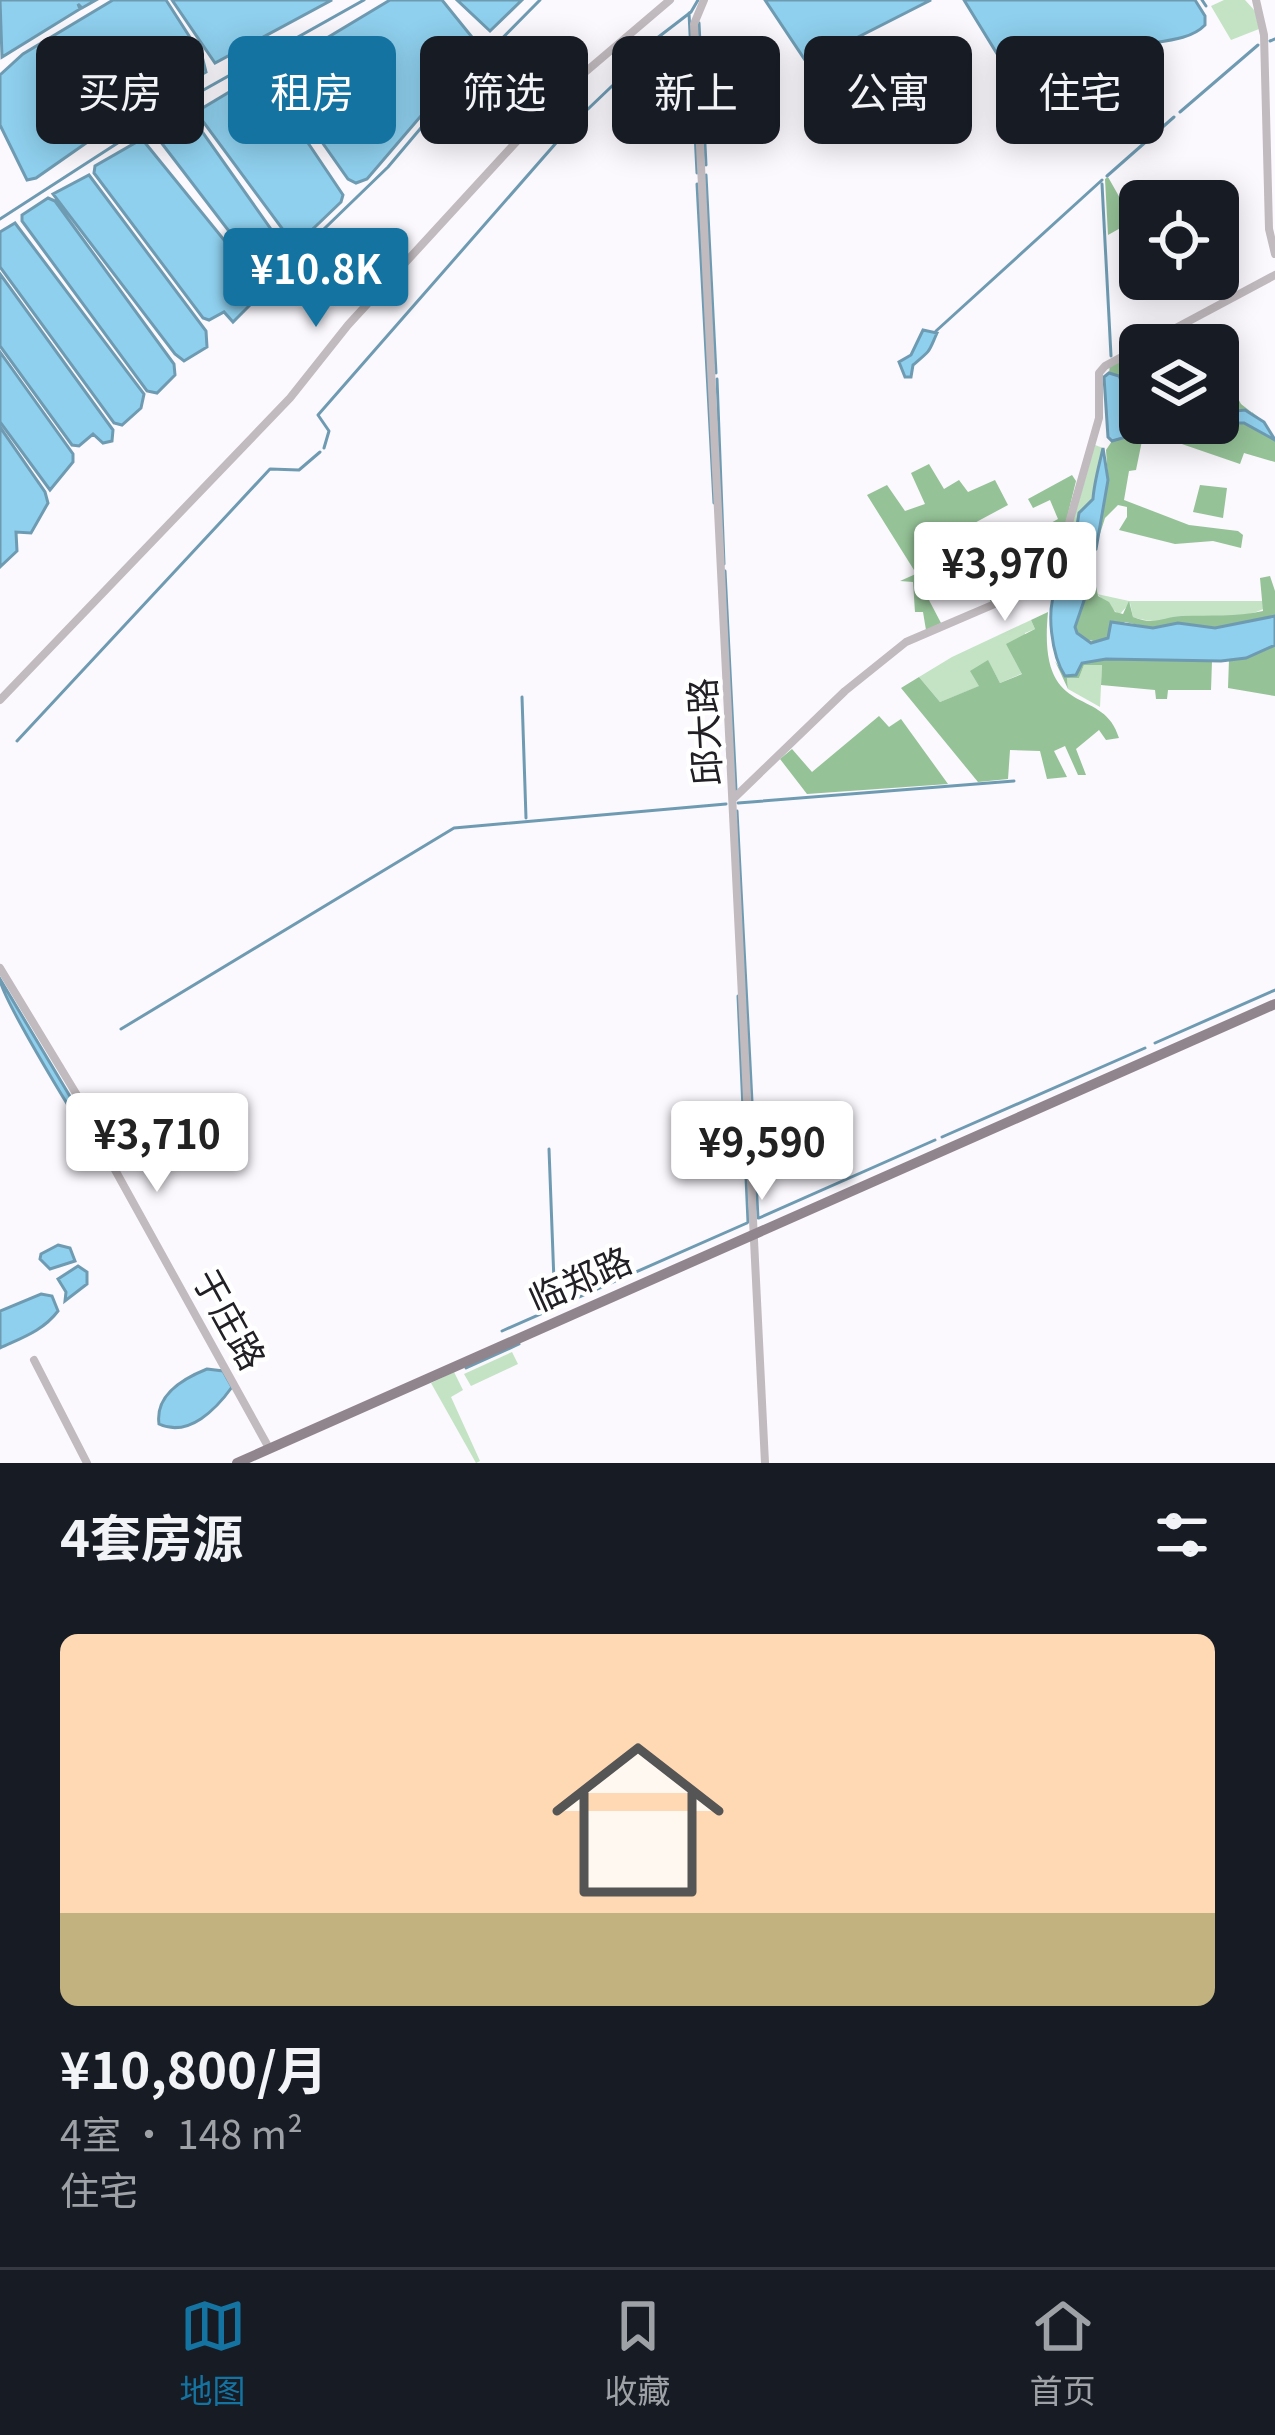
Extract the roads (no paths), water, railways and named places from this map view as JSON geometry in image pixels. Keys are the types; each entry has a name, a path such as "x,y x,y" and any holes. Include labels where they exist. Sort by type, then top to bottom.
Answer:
{"main road":[{"name":"临郑路","path":"237,1463 1275,1004"}],"street":[{"path":"0,700 290,398 347,326 563,91 670,0"},
{"name":"邱大路","path":"704,0 694,24 765,1463"},
{"path":"1256,0 1264,38 1269,229 1275,254"},
{"path":"1183,324 1275,275"},
{"path":"732,800 891,652 1053,580 1099,418 1100,373 1119,359"},
{"name":"于庄路","path":"0,968 106,1143 110,1159 269,1448"},
{"path":"34,1360 87,1463"}],"water":[{"path":"0,0 96,0 82,8 78,4 80,9 2,57"},
{"path":"113,0 166,0 189,36 53,36"},
{"path":"172,0 332,0 265,36 228,36 228,56 215,63 204,47 204,36 197,36"},
{"path":"390,0 442,0 471,36 420,36 420,117 367,179 356,183 323,144 396,144 396,36 330,36"},
{"path":"457,0 522,0 490,31"},
{"path":"765,0 931,0 860,36 804,36 804,58"},
{"path":"964,0 1195,0 1205,16 1205,25 1196,32 1164,41 1164,36 996,36 996,52"},
{"path":"36,46 36,144 85,144 27,180 0,125 0,75"},
{"path":"228,93 228,144 309,144 343,195 341,202 295,246 204,123 204,107"},
{"path":"204,134 285,249 282,266 273,277 264,277 162,144 204,144"},
{"path":"133,144 146,144 259,283 255,300 233,322 224,312 203,318 94,173 95,166"},
{"path":"89,175 206,331 207,347 184,361 53,194"},
{"path":"48,198 55,201 174,364 175,375 157,393 147,391 22,221 22,215"},
{"path":"15,223 144,394 141,408 122,425 114,423 0,267 0,232"},
{"path":"0,274 113,430 112,441 103,443 93,434 79,446 72,445 0,346"},
{"path":"923,330 937,333 929,350 913,365 911,377 905,377 899,362 911,355"},
{"path":"0,352 73,454 73,462 50,490 0,422"},
{"path":"1109,373 1119,376 1119,439 1112,441 1108,437 1104,377"},
{"path":"1239,411 1264,422 1275,440 1239,423"},
{"path":"0,427 48,503 31,533 16,532 17,551 0,567"},
{"path":"1103,448 1108,480 1096,549 1083,564 1065,570 1084,541 1086,529 1077,526 1079,513 1093,499"},
{"path":"1084,575 1088,589 1075,627 1091,643 1108,638 1111,622 1215,628 1275,616 1275,645 1246,658 1221,661 1106,659 1082,663 1076,675 1065,676 1052,633 1053,597 1062,582"},
{"path":"0,979 99,1145 105,1165 98,1166 99,1152 28,1037"},
{"path":"58,1245 70,1248 75,1261 50,1269 41,1254"},
{"path":"78,1266 87,1272 87,1284 65,1301 66,1292 58,1279"},
{"path":"41,1294 52,1296 58,1311 39,1329 0,1348 0,1311"},
{"path":"207,1369 223,1371 232,1387 218,1404 191,1424 159,1424 166,1396"}],"waterway":[{"path":"0,219 175,106 364,0"},
{"path":"295,257 388,167 463,78 540,0"},
{"path":"588,109 634,65 635,55 691,12 698,0"},
{"path":"1202,0 1206,6"},
{"path":"689,13 697,173"},
{"path":"699,23 706,165"},
{"path":"1270,41 1275,39"},
{"path":"1180,112 1258,45"},
{"path":"1107,176 1174,117"},
{"path":"324,448 329,431 318,415 555,144"},
{"path":"706,175 716,373"},
{"path":"936,331 1102,180"},
{"path":"697,184 714,503"},
{"path":"1102,184 1111,356"},
{"path":"717,379 724,564"},
{"path":"17,741 270,469 299,470 320,452"},
{"path":"725,571 736,790"},
{"path":"522,697 526,818"},
{"path":"738,803 1014,781"},
{"path":"121,1029 454,828 726,804"},
{"path":"737,811 758,1218"},
{"path":"1155,1043 1275,990"},
{"path":"738,996 748,1222"},
{"path":"942,1137 1145,1048"},
{"path":"759,1218 935,1140"},
{"path":"549,1149 555,1308"},
{"path":"502,1331 747,1223"},
{"path":"466,1368 519,1344"}]}
